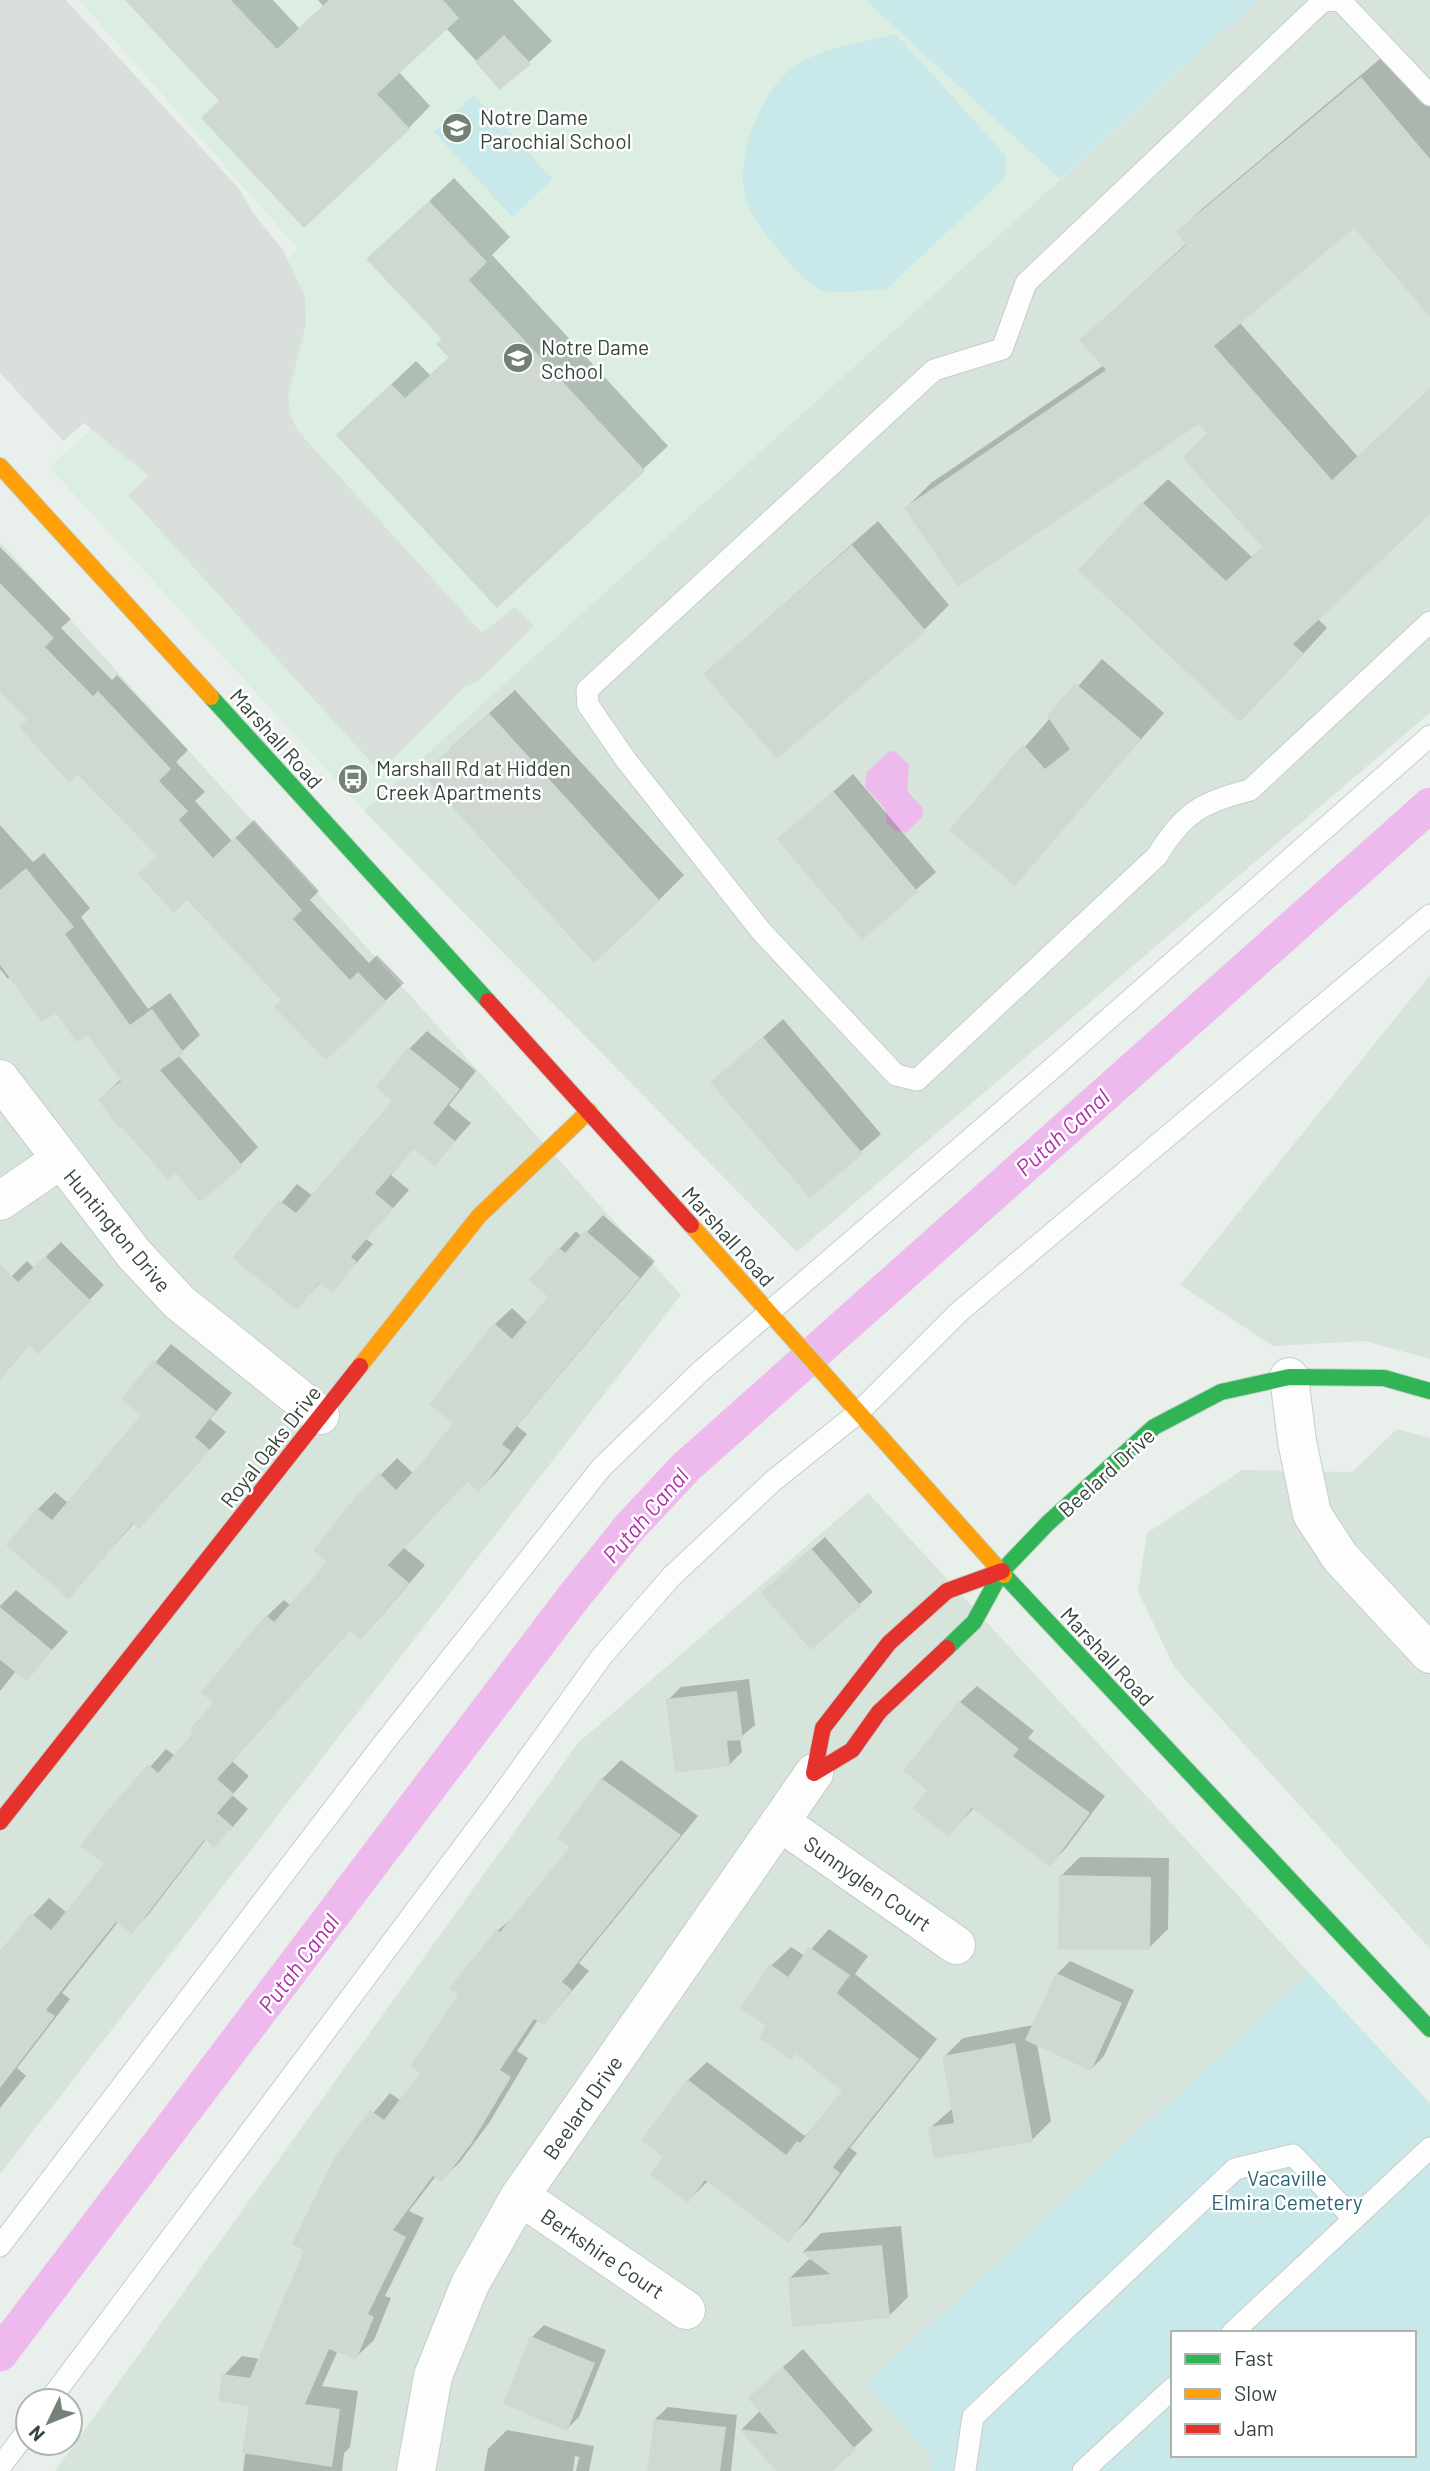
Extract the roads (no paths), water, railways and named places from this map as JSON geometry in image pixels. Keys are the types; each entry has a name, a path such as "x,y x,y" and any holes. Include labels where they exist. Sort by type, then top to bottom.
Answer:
{"street":[{"name":"Marshall Road","path":"0,466 589,1111 1002,1571 1430,2029"},
{"name":"Huntington Drive","path":"0,1079 134,1254 179,1302 320,1415"},
{"name":"Royal Oaks Drive","path":"0,1822 479,1216 589,1111"},
{"path":"0,1201 60,1160"},
{"path":"1289,1377 1297,1441 1312,1514 1340,1557 1430,1654"},
{"name":"Beelard Drive","path":"814,1773 852,1750 879,1712 974,1622 1002,1571 1048,1523 1154,1427 1221,1392 1289,1377 1384,1378 1430,1391"},
{"name":"Beelard Drive","path":"416,2471 433,2376 470,2284 520,2196 814,1773 823,1728 889,1643 947,1591 1002,1571"},
{"name":"Sunnyglen Court","path":"780,1822 957,1945"},
{"name":"Berkshire Court","path":"520,2196 687,2310"}],"lane":[{"path":"1430,95 1340,0 1323,2 1026,283 1002,349 934,370 587,690 588,705 626,760 761,931 896,1074 917,1080 1157,856 1174,828 1185,818 1213,800 1250,790 1430,622"},
{"path":"0,2246 383,1744 576,1498 652,1416 1430,736"},
{"path":"59,2387 499,1799 602,1656 682,1567 853,1406 959,1312 1430,915"},
{"path":"1234,2331 1430,2148"},
{"path":"970,2467 973,2417 1236,2169 1293,2155 1354,2219"},
{"path":"1083,2471 1171,2390"},
{"path":"0,2467 14,2448"}],"waterway":[{"name":"Putah Canal","path":"0,2354 572,1599 630,1527 686,1467 1430,805"}],"place":[{"name":"Notre Dame Parochial School","path":"457,128"},
{"name":"Notre Dame School","path":"518,358"},
{"name":"Marshall Rd at Hidden Creek Apartments","path":"353,779"}],"park label":[{"name":"Vacaville Elmira Cemetery","path":"1287,2189"}]}
